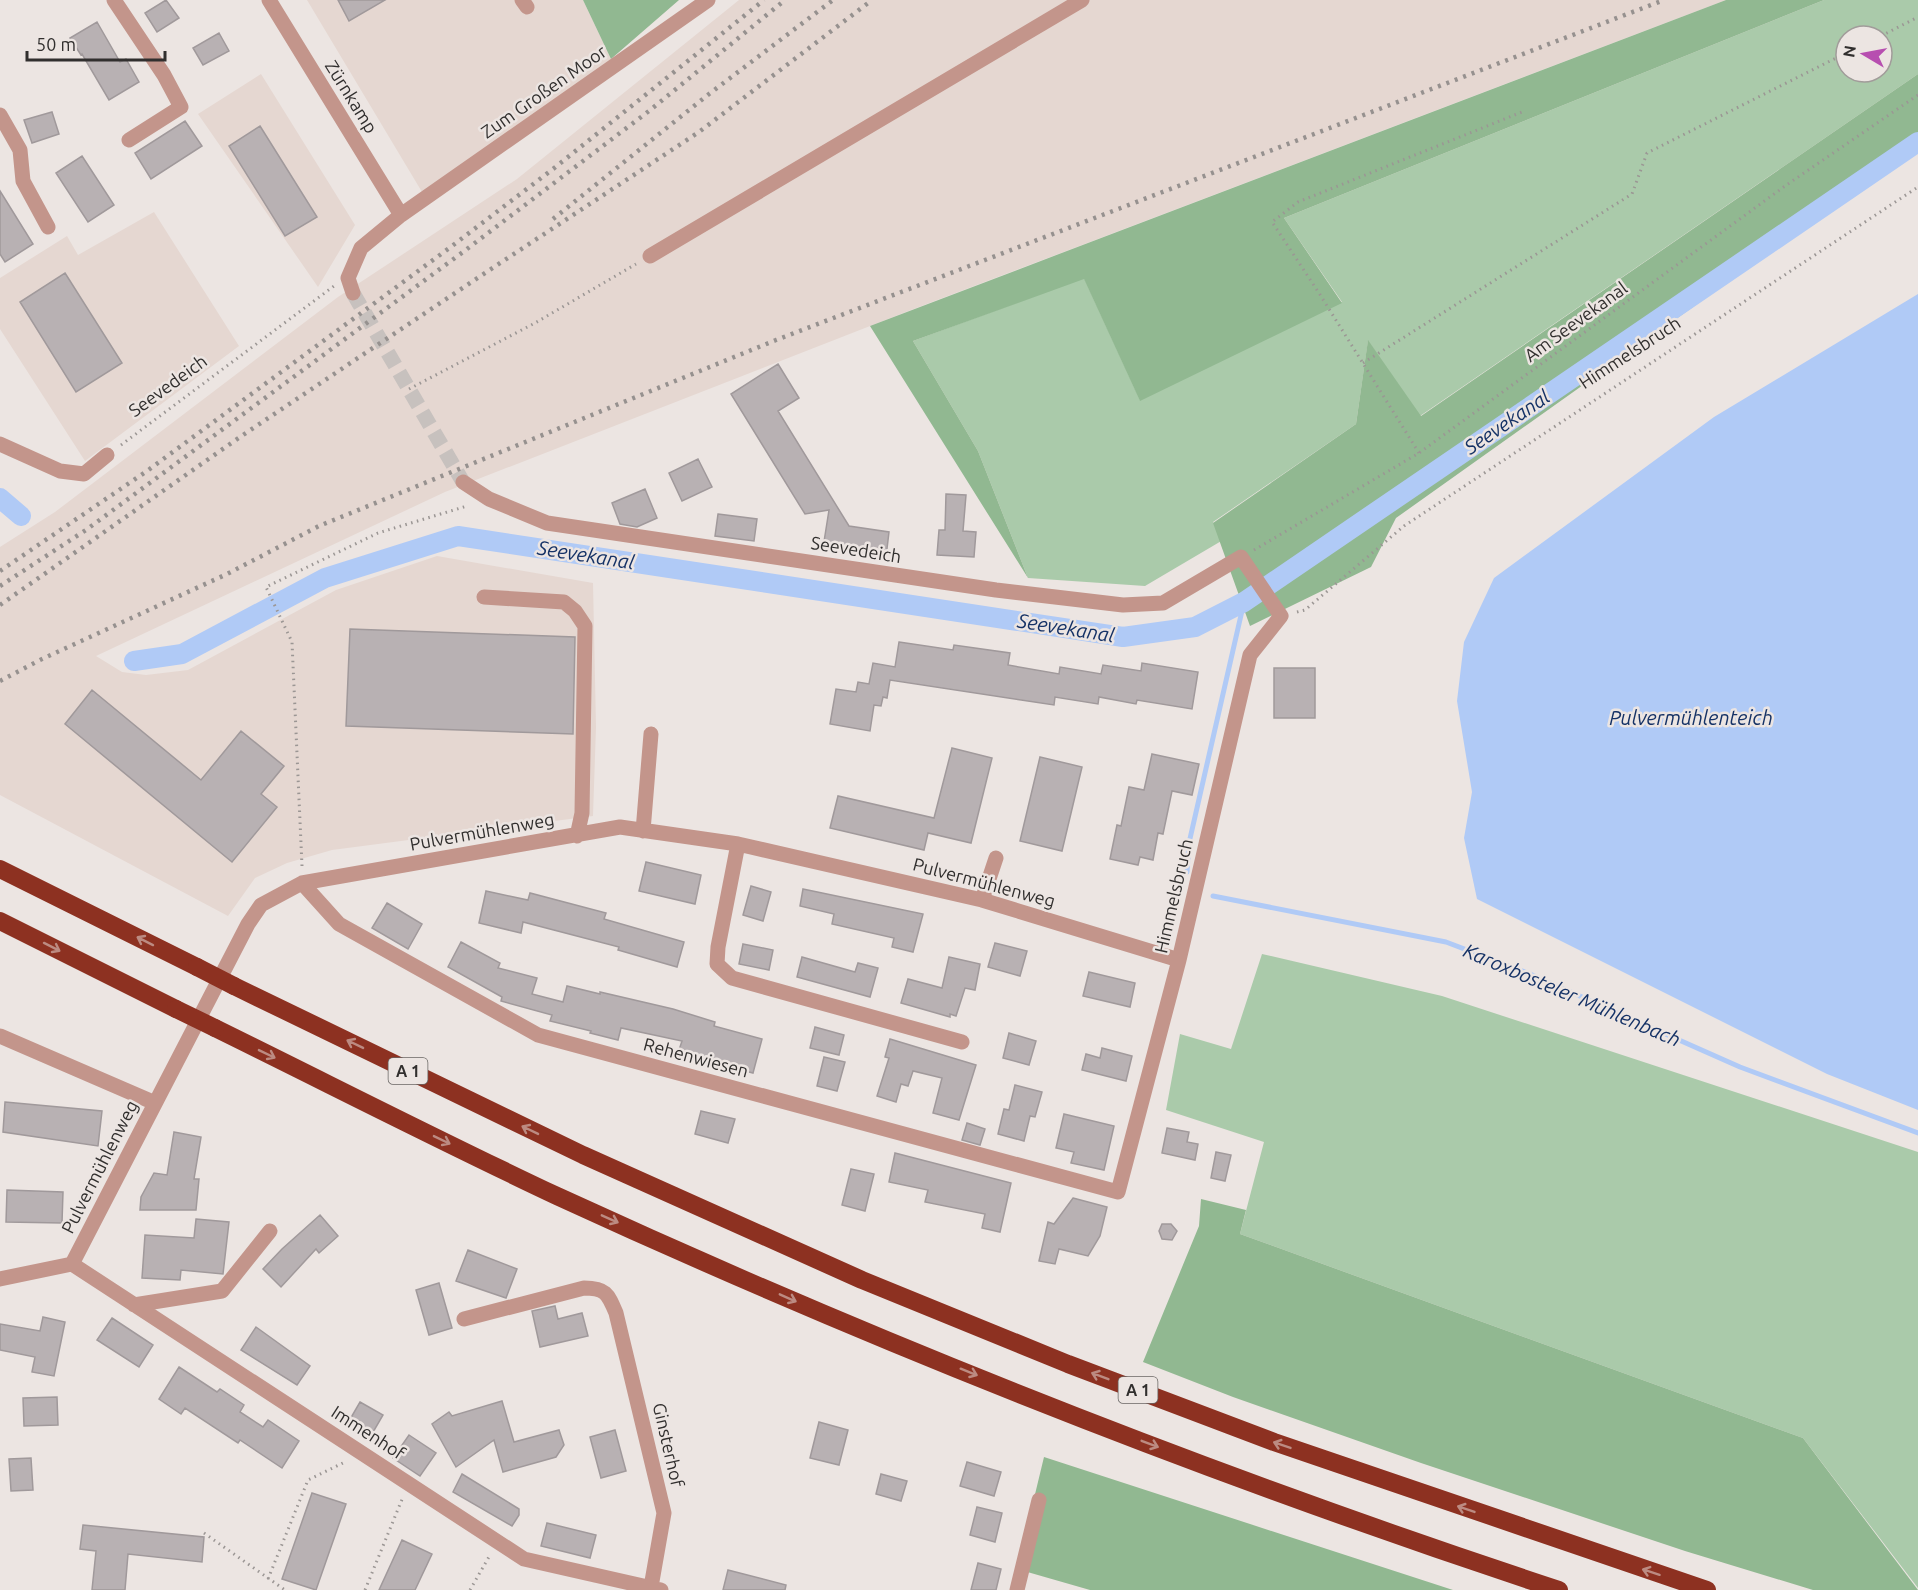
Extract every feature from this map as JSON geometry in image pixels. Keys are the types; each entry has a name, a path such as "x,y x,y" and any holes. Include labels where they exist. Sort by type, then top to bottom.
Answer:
{"highway":[{"name":"A 1","path":"0,869 234,986 583,1155 862,1280 1068,1364 1274,1442 1707,1590"},
{"name":"A 1","path":"0,921 176,1010 557,1195 836,1319 1096,1424 1237,1477 1372,1527 1559,1590"}],"street":[{"path":"114,0 164,75 181,107 129,140"},
{"name":"Zürnkamp","path":"268,0 401,215"},
{"name":"Zum Großen Moor","path":"401,215 708,0"},
{"path":"650,256 1082,0"},
{"path":"0,115 20,150 23,181 48,227"},
{"path":"353,293 348,278 361,248 401,215"},
{"path":"0,444 60,471 84,474 107,455"},
{"name":"Seevedeich","path":"463,482 489,499 548,523 996,590 1123,605 1163,603 1241,557"},
{"path":"1241,557 1279,612"},
{"path":"484,597 564,602 575,611 585,626 582,813 577,836"},
{"name":"Himmelsbruch","path":"1118,1192 1179,960 1250,655 1279,612"},
{"path":"643,831 651,735"},
{"name":"Pulvermühlenweg","path":"72,1264 248,924 261,905 302,883 620,827 738,844 982,900 1179,960"},
{"path":"738,844 718,947 717,964 732,978 962,1042"},
{"path":"982,900 996,858"},
{"name":"Rehenwiesen","path":"302,883 339,924 538,1035 1118,1192"},
{"path":"0,1036 154,1104"},
{"path":"134,1305 222,1291 270,1232"},
{"path":"0,1279 72,1264"},
{"name":"Immenhof","path":"72,1264 524,1559 656,1589"},
{"name":"Ginsterhof","path":"464,1319 584,1288 596,1288 608,1294 616,1313 664,1513 656,1589"},
{"path":"1017,1590 1039,1500"}],"path":[{"path":"1894,29 1918,17"},
{"path":"1363,363 1632,194 1647,153 1834,59"},
{"name":"Am Seevekanal","path":"1241,557 1419,453 1785,186 1918,95"},
{"path":"1419,453 1272,222 1298,202 1522,112"},
{"name":"Himmelsbruch","path":"1279,612 1305,610 1404,526 1918,187"},
{"path":"409,389 535,323 650,256"},
{"name":"Seevedeich","path":"107,455 288,322 325,292 348,278"},
{"path":"302,883 292,642 266,587 378,533 489,499"},
{"path":"268,1579 308,1480 363,1453"},
{"path":"364,1590 409,1483"},
{"path":"204,1533 285,1590"},
{"path":"470,1590 498,1542"}],"shaded area":[{"path":"307,0 583,0 611,59 425,197"},
{"path":"739,0 1726,0 911,310 445,492 96,656 122,672 146,675 188,670 336,590 437,556 593,583 596,727 593,816 332,850 287,863 255,878 228,916 0,795 0,547 55,512 338,297 517,179"},
{"path":"261,74 355,225 318,287 198,114"},
{"path":"154,212 239,346 85,461 0,329 0,278 67,236 78,255"}],"green space":[{"path":"583,0 679,0 611,59"},
{"path":"1726,0 1824,0 1284,218 1342,303 1140,401 1084,279 913,341 978,451 1028,578 870,326"},
{"path":"1824,0 1918,0 1918,74 1420,416 1368,341 1356,424 1213,522 1223,540 1145,586 1028,578 978,451 913,341 1084,278 1140,400 1342,302 1284,218"},
{"path":"1918,74 1918,147 1396,518 1371,567 1250,626 1213,523 1356,424 1368,340 1421,416"},
{"path":"1262,954 1442,996 1918,1152 1918,1588 1803,1438 1240,1234 1264,1142 1166,1110 1180,1034 1231,1049"},
{"path":"1201,1199 1246,1210 1240,1234 1803,1438 1918,1590 1813,1590 1685,1551 1421,1463 1233,1397 1143,1362 1199,1226"},
{"path":"1044,1457 1453,1590 1090,1590 1017,1569"}],"water":[{"name":"Pulvermühlenteich","path":"1918,294 1918,1110 1827,1074 1477,899 1464,838 1472,792 1457,701 1464,642 1494,578 1714,417"}],"building":[{"path":"166,0 179,18 157,32 145,13"},
{"path":"338,0 385,0 349,21"},
{"path":"97,22 120,62 126,59 139,82 109,100 70,38"},
{"path":"219,33 229,51 203,65 193,48"},
{"path":"52,112 59,134 32,143 24,120"},
{"path":"185,121 202,146 151,179 135,153"},
{"path":"260,126 317,217 285,236 229,146"},
{"path":"82,156 114,205 88,222 56,173"},
{"path":"0,191 33,244 5,262 0,254"},
{"path":"65,273 122,363 76,392 20,302"},
{"path":"778,364 799,398 778,411 849,526 889,532 886,557 823,548 829,510 805,514 731,394"},
{"path":"698,459 712,487 682,501 669,473"},
{"path":"645,489 657,518 637,527 620,524 612,503"},
{"path":"946,494 966,495 963,531 976,532 974,557 937,555 939,530 945,530"},
{"path":"718,514 757,519 754,541 715,536"},
{"path":"350,629 575,637 573,734 346,726"},
{"path":"899,642 953,650 954,645 1010,653 1008,665 1059,674 1060,667 1101,674 1103,665 1141,671 1142,663 1198,672 1192,709 1137,700 1136,704 1099,697 1098,704 1055,697 1054,705 890,680 887,698 883,697 881,706 874,705 870,731 830,724 836,689 856,692 858,682 869,684 873,663 895,667"},
{"path":"1274,668 1315,668 1315,718 1274,718"},
{"path":"92,690 201,780 241,731 284,766 261,794 277,807 232,862 65,724"},
{"path":"952,748 992,758 971,843 928,833 924,850 830,828 838,796 934,818"},
{"path":"1152,754 1199,764 1192,795 1172,791 1163,834 1158,833 1153,860 1140,857 1138,865 1110,859 1117,825 1121,826 1129,787 1144,790"},
{"path":"1040,757 1082,767 1062,851 1020,841"},
{"path":"646,862 701,875 695,904 639,891"},
{"path":"751,886 771,892 763,921 743,915"},
{"path":"803,889 923,914 913,952 892,947 894,938 832,924 834,914 800,906"},
{"path":"486,891 528,900 530,893 606,913 604,919 684,942 677,967 618,950 619,947 523,922 521,933 479,923"},
{"path":"387,903 422,924 408,949 372,928"},
{"path":"461,942 500,963 498,968 537,978 532,994 563,1002 567,986 600,994 600,992 673,1009 715,1022 714,1026 762,1039 753,1073 678,1053 682,1041 621,1028 618,1040 550,1021 552,1015 501,1001 502,997 448,967"},
{"path":"995,943 1027,951 1020,976 988,967"},
{"path":"743,944 773,950 769,970 739,964"},
{"path":"802,957 855,972 858,963 878,968 870,997 797,977"},
{"path":"949,957 980,964 975,990 965,988 956,1016 950,1014 950,1017 901,1003 908,979 942,988"},
{"path":"1089,972 1135,983 1130,1007 1083,996"},
{"path":"815,1027 844,1035 839,1055 810,1048"},
{"path":"1009,1033 1036,1041 1029,1065 1003,1058"},
{"path":"890,1039 976,1065 959,1120 933,1113 942,1078 913,1071 908,1086 901,1084 896,1102 877,1096 889,1058 885,1057"},
{"path":"1102,1048 1132,1056 1126,1081 1082,1070 1086,1054 1100,1058"},
{"path":"824,1057 845,1062 837,1091 817,1086"},
{"path":"1015,1085 1042,1092 1035,1117 1030,1116 1024,1141 998,1134 1004,1109 1009,1110"},
{"path":"5,1102 102,1111 98,1146 3,1132"},
{"path":"701,1111 735,1119 728,1143 695,1134"},
{"path":"1064,1114 1114,1126 1104,1170 1071,1163 1074,1152 1056,1148"},
{"path":"967,1123 985,1129 980,1145 962,1140"},
{"path":"1167,1128 1189,1132 1187,1142 1198,1144 1195,1160 1162,1153"},
{"path":"174,1132 201,1137 194,1179 199,1179 196,1210 140,1210 141,1197 154,1173 167,1175"},
{"path":"1216,1152 1231,1155 1225,1181 1211,1178"},
{"path":"895,1153 1011,1183 1000,1232 982,1228 985,1214 925,1202 928,1190 889,1182"},
{"path":"851,1169 874,1174 865,1211 842,1205"},
{"path":"7,1190 63,1192 62,1223 6,1222"},
{"path":"1073,1198 1107,1207 1100,1236 1088,1256 1059,1249 1055,1264 1039,1261 1048,1222 1054,1224"},
{"path":"320,1215 338,1236 319,1253 316,1249 281,1287 263,1269"},
{"path":"196,1219 229,1222 223,1274 181,1270 180,1280 142,1278 145,1235 194,1238"},
{"path":"1162,1224 1171,1224 1177,1231 1172,1240 1162,1239 1159,1231"},
{"path":"468,1250 517,1269 506,1298 456,1281"},
{"path":"439,1283 452,1328 429,1335 416,1290"},
{"path":"555,1306 558,1319 582,1313 588,1336 540,1347 532,1311"},
{"path":"43,1317 65,1322 54,1376 32,1372 35,1357 0,1350 0,1324 40,1331"},
{"path":"112,1318 153,1345 139,1367 97,1340"},
{"path":"256,1327 310,1366 297,1385 241,1350"},
{"path":"179,1367 217,1392 220,1389 244,1405 240,1412 263,1427 268,1420 299,1441 282,1468 240,1440 238,1443 185,1408 181,1414 159,1399"},
{"path":"57,1397 58,1425 24,1426 23,1398"},
{"path":"502,1401 514,1442 559,1430 564,1445 556,1457 503,1472 494,1440 456,1467 432,1424 449,1412 452,1416"},
{"path":"360,1402 383,1415 372,1434 349,1421"},
{"path":"819,1422 848,1430 839,1465 810,1458"},
{"path":"615,1430 626,1471 601,1478 590,1437"},
{"path":"409,1435 436,1453 420,1476 393,1458"},
{"path":"31,1458 33,1490 11,1491 9,1459"},
{"path":"967,1462 1001,1472 994,1496 960,1486"},
{"path":"462,1474 519,1509 519,1515 512,1526 453,1492"},
{"path":"881,1474 907,1481 901,1501 876,1494"},
{"path":"312,1493 346,1504 316,1590 282,1579"},
{"path":"977,1507 1002,1513 995,1542 970,1535"},
{"path":"547,1523 596,1535 590,1558 541,1546"},
{"path":"83,1525 204,1537 202,1562 128,1554 125,1590 92,1590 96,1551 80,1549"},
{"path":"402,1540 432,1554 415,1590 379,1590"},
{"path":"978,1563 1001,1569 996,1590 971,1590"},
{"path":"728,1570 786,1585 785,1590 723,1590"}],"waterway":[{"name":"Seevekanal","path":"134,661 182,654 325,578 458,536 1123,637 1195,627 1244,602 1918,142"},
{"name":"Seevekanal","path":"0,498 21,516"},
{"name":"Karoxbosteler Mühlenbach","path":"1187,872 1189,843 1244,602"},
{"name":"Karoxbosteler Mühlenbach","path":"1213,896 1446,942 1530,974 1740,1067 1918,1133"}],"tunnel":[{"path":"353,293 463,482"}],"railway":[{"path":"0,571 147,471 452,246 553,169 764,0"},
{"path":"0,586 86,530 463,252 649,111 785,0"},
{"path":"553,219 709,94 833,0"},
{"path":"0,605 240,437 699,132 872,0"},
{"path":"0,681 40,660 227,574 319,526 776,340 1664,0"}]}
